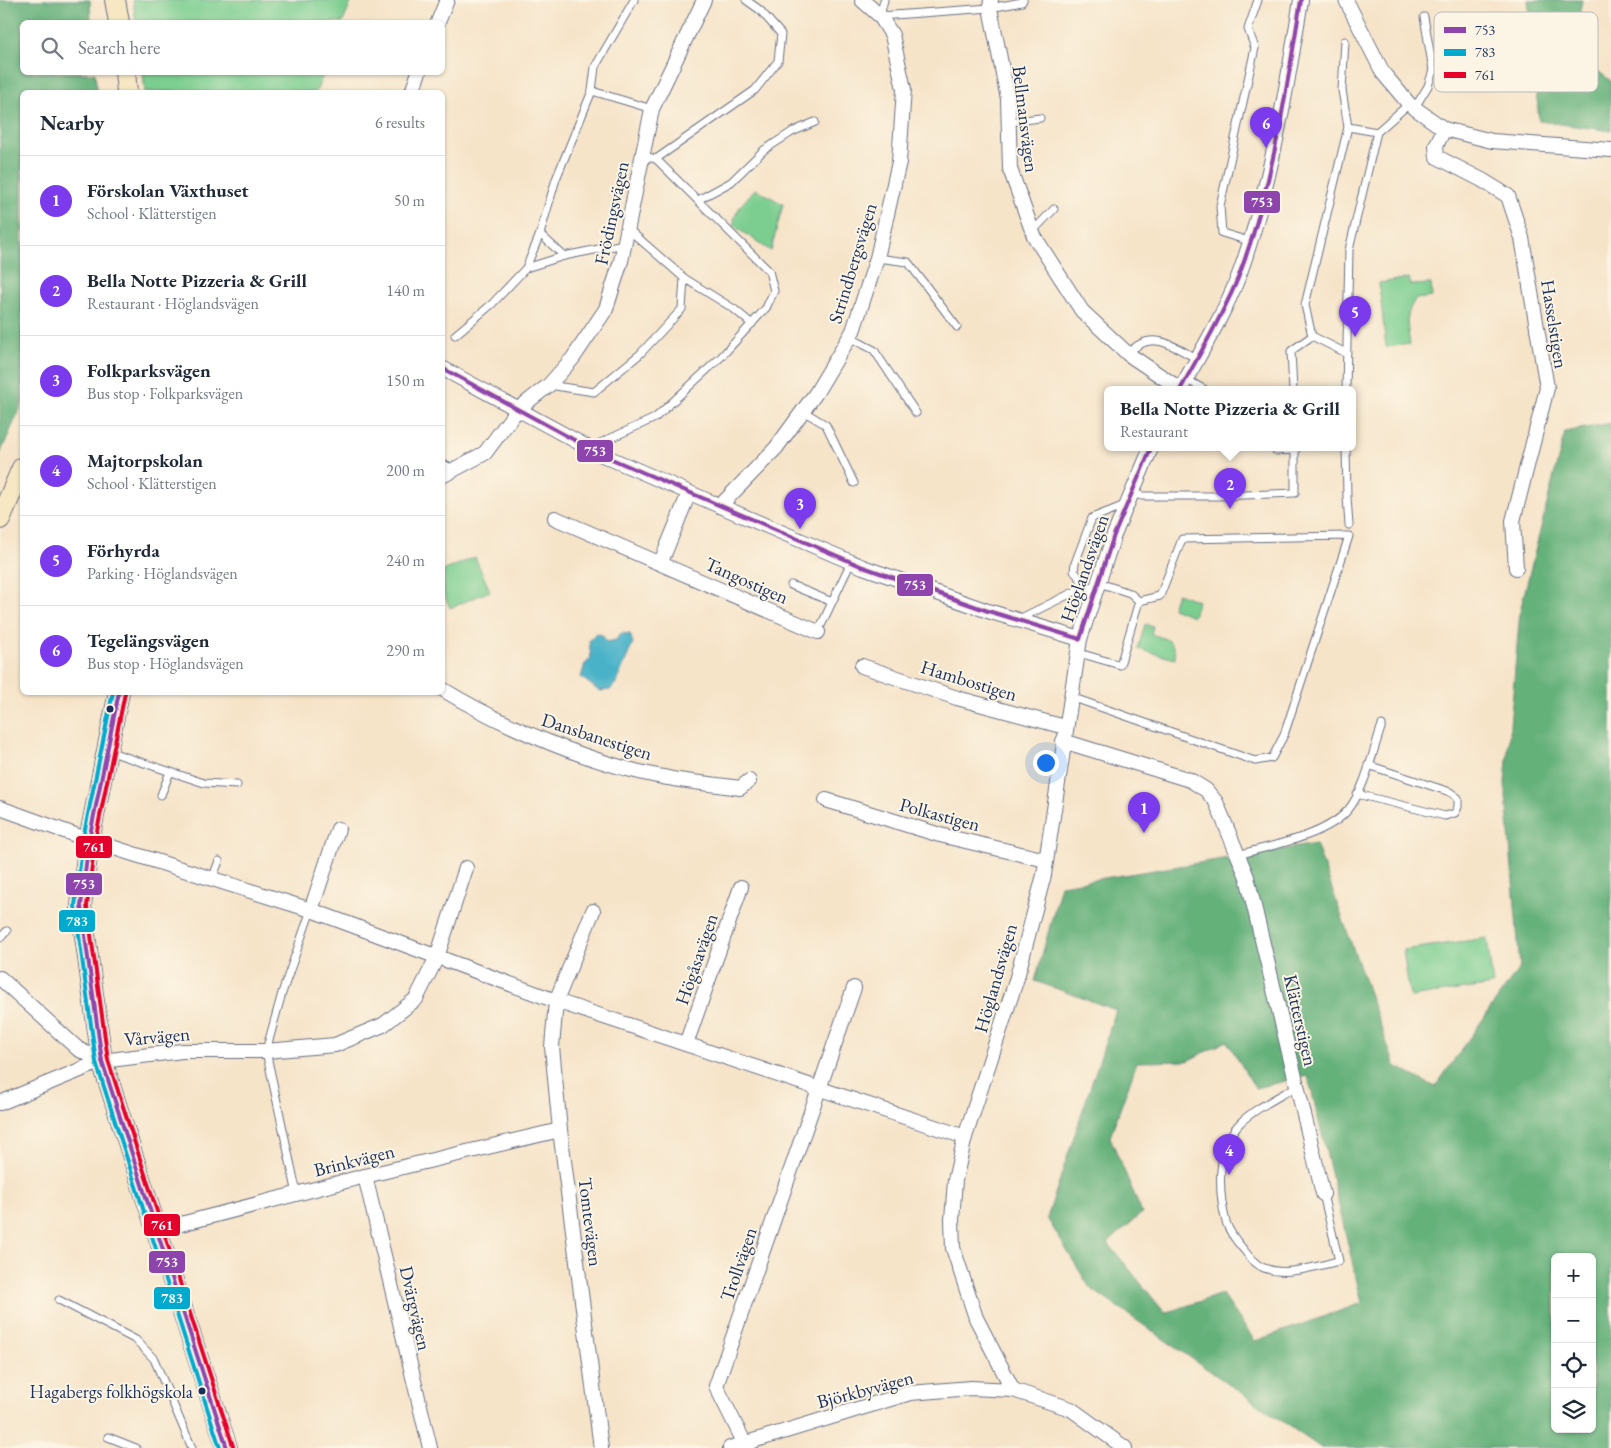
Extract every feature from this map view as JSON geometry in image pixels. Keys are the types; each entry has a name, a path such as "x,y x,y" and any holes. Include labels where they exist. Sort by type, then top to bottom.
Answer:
{"street":[{"path":"115,0 119,20"},
{"path":"439,20 447,0"},
{"name":"Frödingsvägen","path":"517,410 549,384 573,358 606,310 649,158 652,109 704,0"},
{"name":"Strindbergsvägen","path":"720,506 776,448 803,411 849,337 877,258 899,162 904,89 892,35 880,16 862,0"},
{"path":"1182,386 1234,287 1261,211 1301,0"},
{"path":"1346,0 1383,73 1412,107 1444,129 1492,141 1611,150"},
{"name":"Bellmansvägen","path":"990,4 1008,99 1010,169 1032,232 1082,311 1128,354 1182,386"},
{"path":"126,75 127,90"},
{"path":"413,90 418,75"},
{"name":"Hasselstigen","path":"1444,129 1436,146 1437,157 1508,196 1522,238 1547,388 1513,521 1516,568"},
{"path":"445,370 588,448 689,493 852,562 1016,620 1080,646"},
{"path":"446,470 485,453 517,410"},
{"name":"Höglandsvägen","path":"1013,1390 976,1318 953,1248 955,1180 965,1137 1016,981 1046,860 1056,804 1070,696 1094,586 1128,499 1150,451"},
{"path":"0,519 20,473"},
{"path":"661,562 689,493"},
{"name":"Tangostigen","path":"556,518 661,562 818,632"},
{"name":"Hambostigen","path":"862,666 1064,734"},
{"name":"Dansbanestigen","path":"445,691 516,729 601,761 667,778 740,788 749,782"},
{"path":"118,695 89,840 81,906 102,1061 227,1448"},
{"name":"Klätterstigen","path":"1064,734 1190,780 1206,790 1216,802 1247,877 1323,1194"},
{"name":"Polkastigen","path":"826,800 940,835 1046,860"},
{"path":"0,808 89,840 311,910 556,1001 965,1137"},
{"path":"311,910 338,829"},
{"path":"437,957 466,868"},
{"name":"Högåsavägen","path":"686,1044 741,887"},
{"path":"556,1001 593,911"},
{"name":"Vårvägen","path":"0,1103 102,1061 182,1051 266,1051 335,1045 383,1025 416,999 437,957"},
{"path":"0,978 78,1049 102,1061"},
{"path":"820,1088 854,988"},
{"name":"Tomtevägen","path":"556,1001 552,1047 560,1130 601,1448"},
{"name":"Trollvägen","path":"746,1446 716,1386 820,1088"},
{"name":"Brinkvägen","path":"158,1230 365,1176 560,1130"},
{"name":"Dvärgvägen","path":"365,1176 430,1448"},
{"name":"Björkbyvägen","path":"730,1448 746,1446 910,1393 971,1388 1013,1390"},
{"path":"1013,1390 1071,1409 1125,1448"}],"lane":[{"path":"455,335 492,304 526,268 540,234 556,179 592,91 595,67 634,0"},
{"path":"588,448 655,418 722,357 766,308 774,291 769,271 698,200 649,158 755,90 778,61 781,34 760,10 746,0"},
{"path":"884,0 880,16 1022,2 1023,0"},
{"path":"1249,241 1222,233 1220,206 1255,48 1248,29 1258,0"},
{"path":"1346,386 1349,250 1377,132 1412,107 1428,86 1433,70 1424,17"},
{"path":"1345,40 1342,90 1348,127 1304,305 1312,336 1346,353"},
{"path":"592,91 652,109"},
{"path":"1009,122 1040,118"},
{"path":"698,200 731,182 764,150 792,132 815,122"},
{"path":"1348,127 1377,132"},
{"path":"1032,232 1054,209"},
{"path":"628,229 684,278 734,309 752,324"},
{"path":"540,234 564,256"},
{"path":"526,268 564,256 625,244"},
{"path":"877,258 908,262 957,327"},
{"path":"549,384 594,392 640,354 682,309 684,278"},
{"path":"1293,386 1291,351 1312,336"},
{"path":"849,337 874,350 916,413"},
{"path":"1128,354 1134,346 1150,340 1165,341 1197,359"},
{"path":"803,411 826,425 854,483"},
{"path":"1139,601 1130,593 1094,586 1074,571 1075,562 1092,518 1128,499 1142,496 1295,493 1295,451"},
{"path":"1346,451 1346,497 1350,524"},
{"path":"1070,696 1255,761 1272,758 1284,735 1349,536 1182,539 1160,596 1139,601"},
{"path":"818,632 852,562"},
{"path":"791,585 832,602"},
{"path":"1016,620 1094,586"},
{"path":"1080,646 1120,665 1139,601"},
{"path":"1238,855 1300,837 1326,827 1348,810 1357,794 1382,724"},
{"path":"107,751 204,783 237,785"},
{"path":"1357,794 1445,816 1455,813 1458,807 1458,798 1450,792 1368,765"},
{"path":"162,795 170,772"},
{"path":"212,879 219,861"},
{"path":"297,1194 266,1051 282,993 311,910"},
{"path":"0,938 7,931"},
{"path":"1297,1086 1270,1101 1239,1124 1230,1141 1221,1160 1220,1188 1226,1223 1235,1240 1262,1267 1272,1270 1303,1270 1339,1261 1323,1194"},
{"path":"59,1300 136,1340 154,1359 192,1448"},
{"path":"108,1437 136,1448"}],"green space":[{"path":"0,0 90,0 91,20 20,20 20,75 95,75 97,90 20,90 20,409 0,454"},
{"path":"133,0 352,0 344,20 136,20"},
{"path":"1528,0 1582,0 1580,12 1529,12"},
{"path":"1598,71 1611,81 1611,131 1539,121 1536,92 1598,92"},
{"path":"143,75 323,75 317,90 145,90"},
{"path":"755,189 783,204 771,251 734,226 738,211"},
{"path":"1409,278 1411,285 1431,284 1432,297 1416,299 1412,305 1408,315 1407,326 1410,344 1386,347 1379,283"},
{"path":"1611,423 1611,1448 1321,1448 1090,1288 1047,1218 1116,1010 1035,981 1061,885 1316,844 1395,1066 1435,1087 1520,967 1505,783 1520,611 1565,432","holes":["1227,1041 1255,1088 1308,1076 1362,1303 1255,1341 1222,1294 1165,1313 1108,1243 1142,1213 1110,1137 1137,1062 1187,1061"]},
{"path":"475,557 490,591 450,608 445,597 445,570"},
{"path":"1177,593 1198,601 1193,616 1172,608"},
{"path":"1145,624 1153,627 1151,634 1166,639 1172,644 1175,659 1138,649"},
{"path":"1487,938 1493,985 1410,997 1403,950"}],"water":[{"path":"596,633 602,635 607,642 616,640 621,633 630,634 633,643 616,683 610,690 599,691 581,677 585,664 591,659 589,640"}],"transit line":[{"name":"753","path":"1182,386 1225,307 1250,245 1277,141 1301,0"},
{"name":"753","path":"445,370 600,454 863,567 988,611 1080,639"},
{"name":"753","path":"1080,639 1114,535 1150,451"},
{"name":"783","path":"112,695 83,839 75,906 96,1062 220,1448"},
{"name":"753","path":"118,695 89,840 81,906 102,1061 227,1448"},
{"name":"761","path":"125,695 95,841 87,906 108,1060 233,1446"}],"place":[{"name":"Tegelängsvägen","path":"1266,148"},
{"name":"Förhyrda","path":"1355,337"},
{"name":"Bella Notte Pizzeria & Grill","path":"1230,509"},
{"name":"Folkparksvägen","path":"800,529"},
{"name":"Förskolan Växthuset","path":"1144,833"},
{"name":"Majtorpskolan","path":"1229,1175"},
{"name":"Hagabergs folkhögskola","path":"202,1391"}]}
